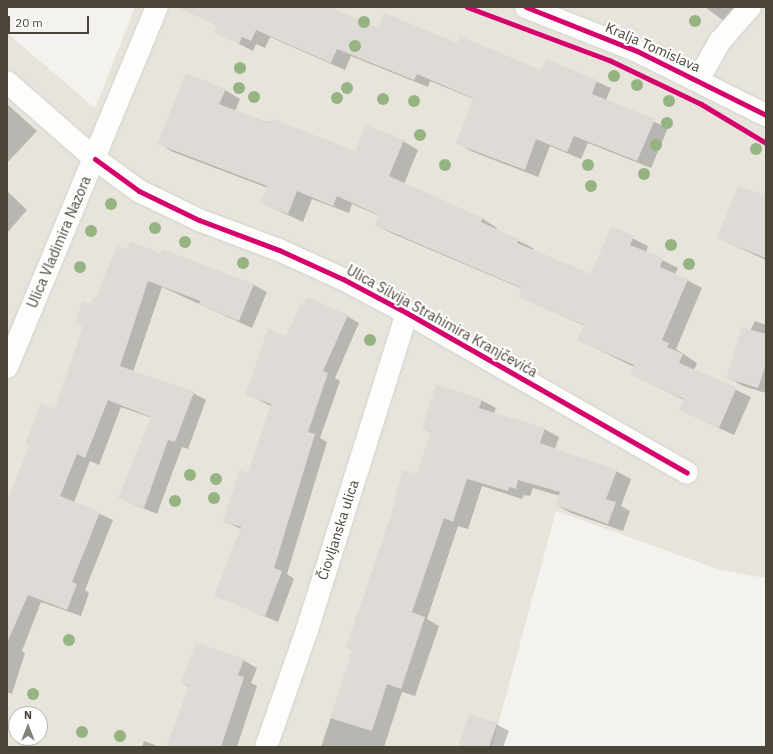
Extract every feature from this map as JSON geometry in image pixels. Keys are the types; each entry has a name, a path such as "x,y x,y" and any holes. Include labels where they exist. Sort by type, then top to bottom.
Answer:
{"street":[{"name":"Ulica Vladimira Nazora","path":"7,367 95,159 157,7"},
{"name":"Kralja Tomislava","path":"526,7 636,51 698,80 766,115"},
{"path":"698,80 720,41 750,7"},
{"name":"Ulica Silvija Strahimira Kranjčevića","path":"7,82 95,159 140,191 199,220 279,250 343,279 407,313 687,473"},
{"name":"Čiovljanska ulica","path":"266,747 307,630 407,313"}],"shaded area":[{"path":"135,7 766,7 766,578 720,570 556,511 492,747 7,747 7,33 95,108"}],"building":[{"path":"176,7 330,7 378,28 384,13 457,43 460,36 541,70 546,59 597,80 592,94 655,119 637,161 574,136 567,152 536,139 525,170 456,144 473,98 417,74 414,80 337,49 331,63 256,30 251,41 242,37 239,44 214,33 217,25"},
{"path":"186,73 226,89 219,104 269,123 271,118 355,151 366,125 404,140 389,176 483,218 481,222 519,239 517,243 591,274 611,226 634,236 630,245 663,258 660,267 688,279 662,340 669,343 667,347 683,354 679,363 737,387 719,428 679,410 684,399 630,375 634,365 577,340 584,325 518,297 522,288 375,225 379,215 337,196 333,206 297,191 288,214 260,203 267,186 157,144"},
{"path":"738,186 766,196 766,258 717,239"},
{"path":"130,241 160,253 162,249 254,284 239,321 199,304 200,301 148,281 120,366 194,392 175,442 168,440 144,508 118,498 151,417 108,400 85,458 77,454 60,496 100,512 72,582 77,584 67,610 28,595 7,643 7,502 29,446 25,444 41,403 55,409 83,326 75,323 82,301 91,304 93,297 96,298 117,245 127,249"},
{"path":"307,297 348,315 323,371 328,373 308,432 315,434 274,568 282,571 265,616 214,596 241,527 223,521 240,470 248,473 271,404 245,395 268,329 286,336 301,303 304,304"},
{"path":"742,327 766,334 766,364 758,388 726,378"},
{"path":"436,385 482,399 479,408 545,428 540,443 617,470 606,499 616,502 608,524 555,505 560,492 518,480 516,489 509,487 508,491 467,479 453,522 444,518 412,612 425,617 401,689 387,684 372,731 330,718 352,650 346,648 395,503 393,502 403,470 417,474 431,431 422,428"},
{"path":"196,642 244,659 238,675 244,677 221,747 166,747 189,686 181,683"},
{"path":"469,714 497,723 489,747 458,747"}],"cycle path":[{"path":"467,7 609,60 701,104 766,143"},
{"path":"526,7 637,51 766,115"},
{"path":"95,159 139,191 199,220 279,250 343,279 407,313 687,473"}]}
